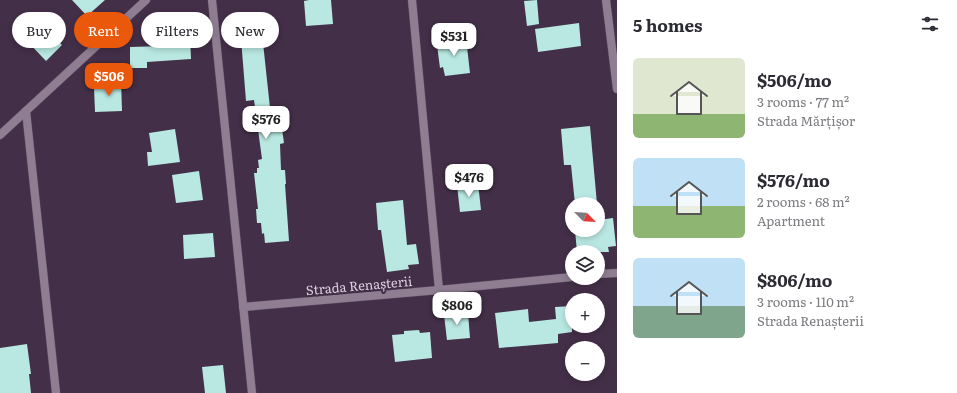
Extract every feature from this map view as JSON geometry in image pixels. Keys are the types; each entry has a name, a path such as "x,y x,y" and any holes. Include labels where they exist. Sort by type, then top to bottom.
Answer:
{"street":[{"path":"0,135 146,0"},
{"path":"212,0 252,393"},
{"path":"412,0 439,290"},
{"path":"606,0 617,89"},
{"path":"26,111 56,393"},
{"path":"605,274 617,273"},
{"name":"Strada Renașterii","path":"243,307 565,278"}],"building":[{"path":"72,0 105,0 92,12 83,12"},
{"path":"331,0 333,24 306,26 304,1"},
{"path":"537,0 539,24 527,26 524,1"},
{"path":"579,23 581,46 538,52 535,29"},
{"path":"466,38 470,73 445,76 443,67 440,68 437,45 446,44 446,41"},
{"path":"34,48 59,48 46,61"},
{"path":"130,48 191,48 191,59 147,62 147,68 130,68"},
{"path":"242,48 264,48 270,108 279,107 284,143 280,144 281,170 285,170 289,241 265,243 261,223 257,223 256,209 258,209 254,173 257,173 257,168 259,168 258,160 262,159 254,100 246,101"},
{"path":"108,79 121,79 122,111 95,112 94,87 108,87"},
{"path":"590,126 596,197 574,197 571,165 564,165 561,129"},
{"path":"175,129 180,162 148,166 147,152 152,152 149,133"},
{"path":"199,171 203,200 176,203 172,175"},
{"path":"478,183 481,210 460,212 457,185"},
{"path":"403,200 407,245 416,244 419,264 408,265 409,269 387,272 381,230 378,230 376,203"},
{"path":"613,218 616,246 608,247 609,252 605,252 605,245 576,245 576,237 605,237 605,219"},
{"path":"213,233 215,257 184,259 183,235"},
{"path":"565,306 565,333 558,334 558,343 499,348 495,313 528,309 529,322 556,319 555,307"},
{"path":"468,313 470,338 447,340 444,315"},
{"path":"419,330 420,333 430,332 432,358 395,362 392,335 404,334 404,331"},
{"path":"27,344 31,374 29,374 31,393 0,393 0,348"},
{"path":"223,365 226,393 205,393 202,367"}]}
